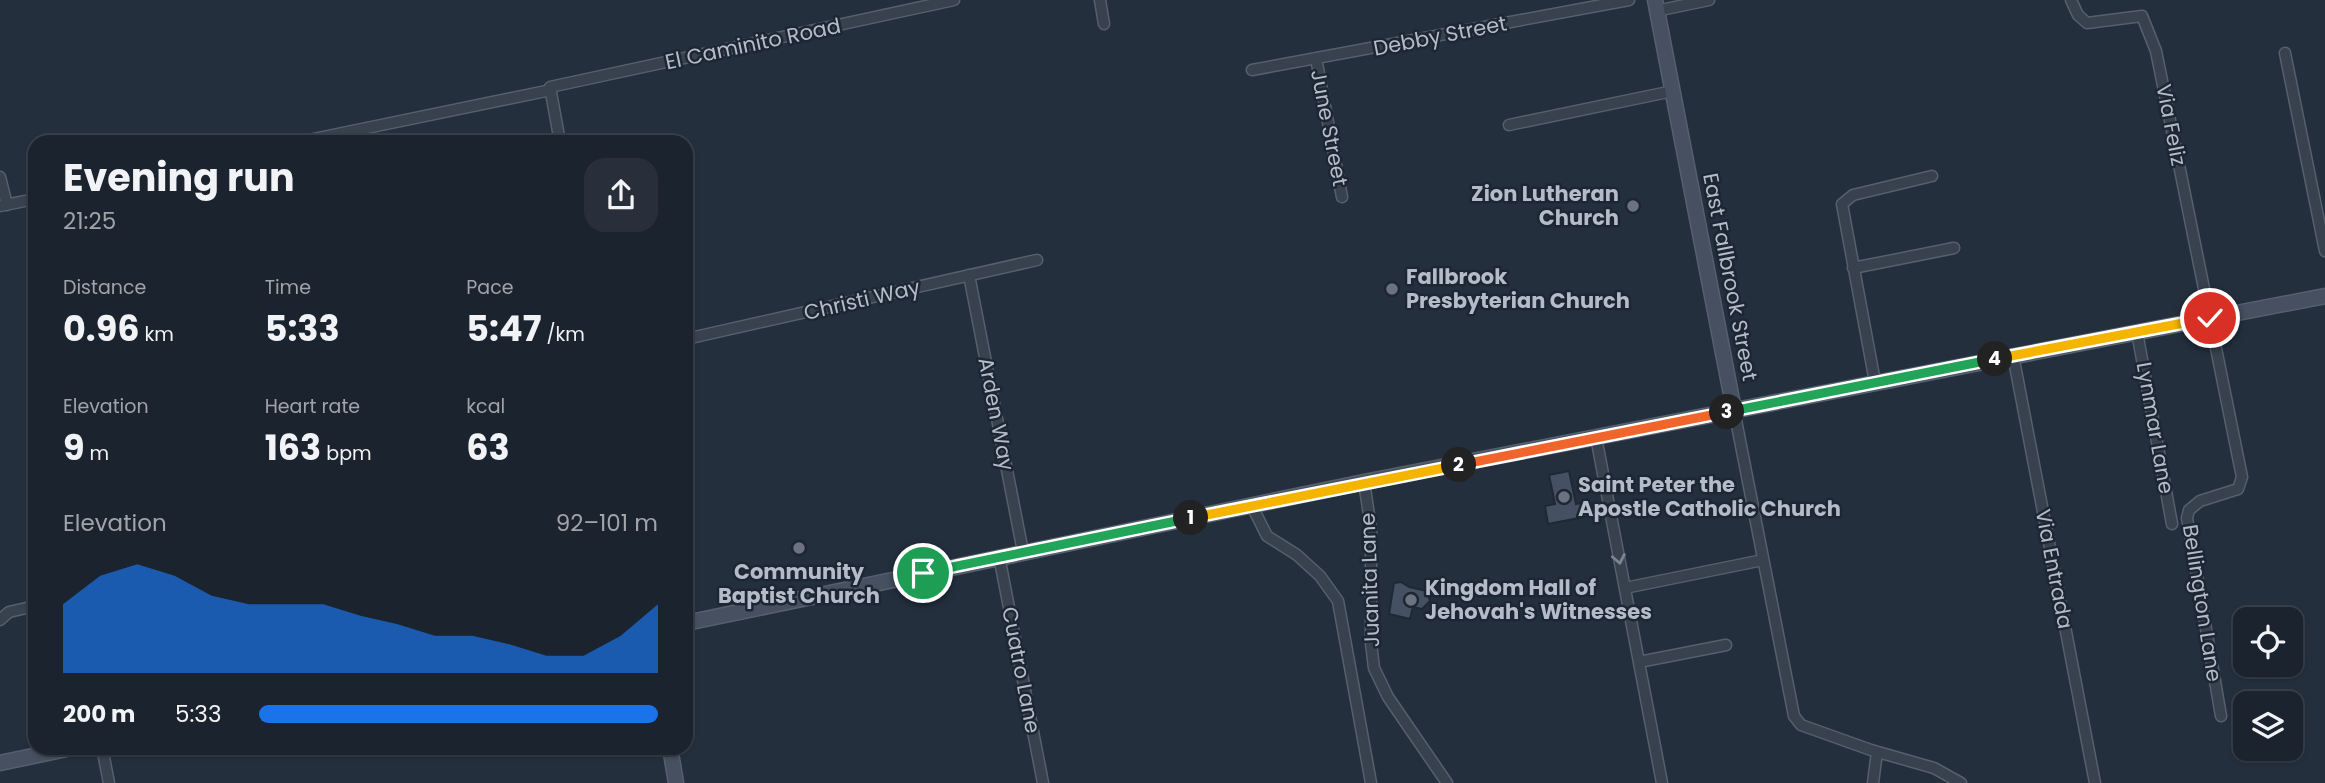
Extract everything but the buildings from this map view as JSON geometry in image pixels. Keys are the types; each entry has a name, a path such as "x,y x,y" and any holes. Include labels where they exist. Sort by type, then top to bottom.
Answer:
{"main road":[{"name":"East Fallbrook Street","path":"1656,5 1734,410"},
{"path":"693,622 999,556 1364,482 2325,296"},
{"path":"0,763 38,755"},
{"path":"672,755 677,783"}],"street":[{"name":"El Caminito Road","path":"332,135 954,0"},
{"path":"1100,0 1104,23"},
{"name":"Debby Street","path":"1252,71 1629,0"},
{"name":"East Fallbrook Street","path":"1656,5 1709,0"},
{"name":"Via Feliz","path":"2071,0 2078,15 2087,23 2141,16 2147,28 2156,51 2210,318"},
{"path":"2285,53 2325,251"},
{"name":"June Street","path":"1316,58 1342,197"},
{"path":"551,89 560,135"},
{"path":"1509,125 1673,91"},
{"path":"1875,382 1842,210 1846,199 1853,195 1933,176"},
{"path":"0,177 3,206 28,201"},
{"path":"1853,268 1954,248"},
{"name":"Christi Way","path":"693,337 1037,260"},
{"name":"Arden Way","path":"968,275 1023,552"},
{"name":"Bellington Lane","path":"2210,318 2242,477 2238,489 2200,501 2189,510 2187,518 2221,716"},
{"name":"Lynmar Lane","path":"2137,332 2172,524"},
{"name":"Via Entrada","path":"2013,355 2095,783"},
{"name":"East Fallbrook Street","path":"1734,410 1794,716 1801,725 1877,752"},
{"path":"1596,437 1662,783"},
{"name":"Juanita Lane","path":"1364,482 1371,528 1371,643 1374,668 1388,697 1447,783"},
{"path":"1252,506 1267,536 1297,555 1320,576 1338,601 1371,783"},
{"name":"Cuatro Lane","path":"999,556 1043,783"},
{"path":"1625,588 1763,560"},
{"path":"0,620 9,612 28,608"},
{"path":"1639,662 1726,645"},
{"path":"1873,783 1877,752 1934,768 1961,783"},
{"path":"104,755 109,783"}],"place":[{"name":"Zion Lutheran Church","path":"1633,206"},
{"name":"Fallbrook Presbyterian Church","path":"1392,289"},
{"name":"Saint Peter the Apostle Catholic Church","path":"1564,497"},
{"name":"Community Baptist Church","path":"799,548"},
{"name":"Kingdom Hall of Jehovah's Witnesses","path":"1411,600"}],"route":[{"path":"923,573 1364,482 2210,318"}]}
